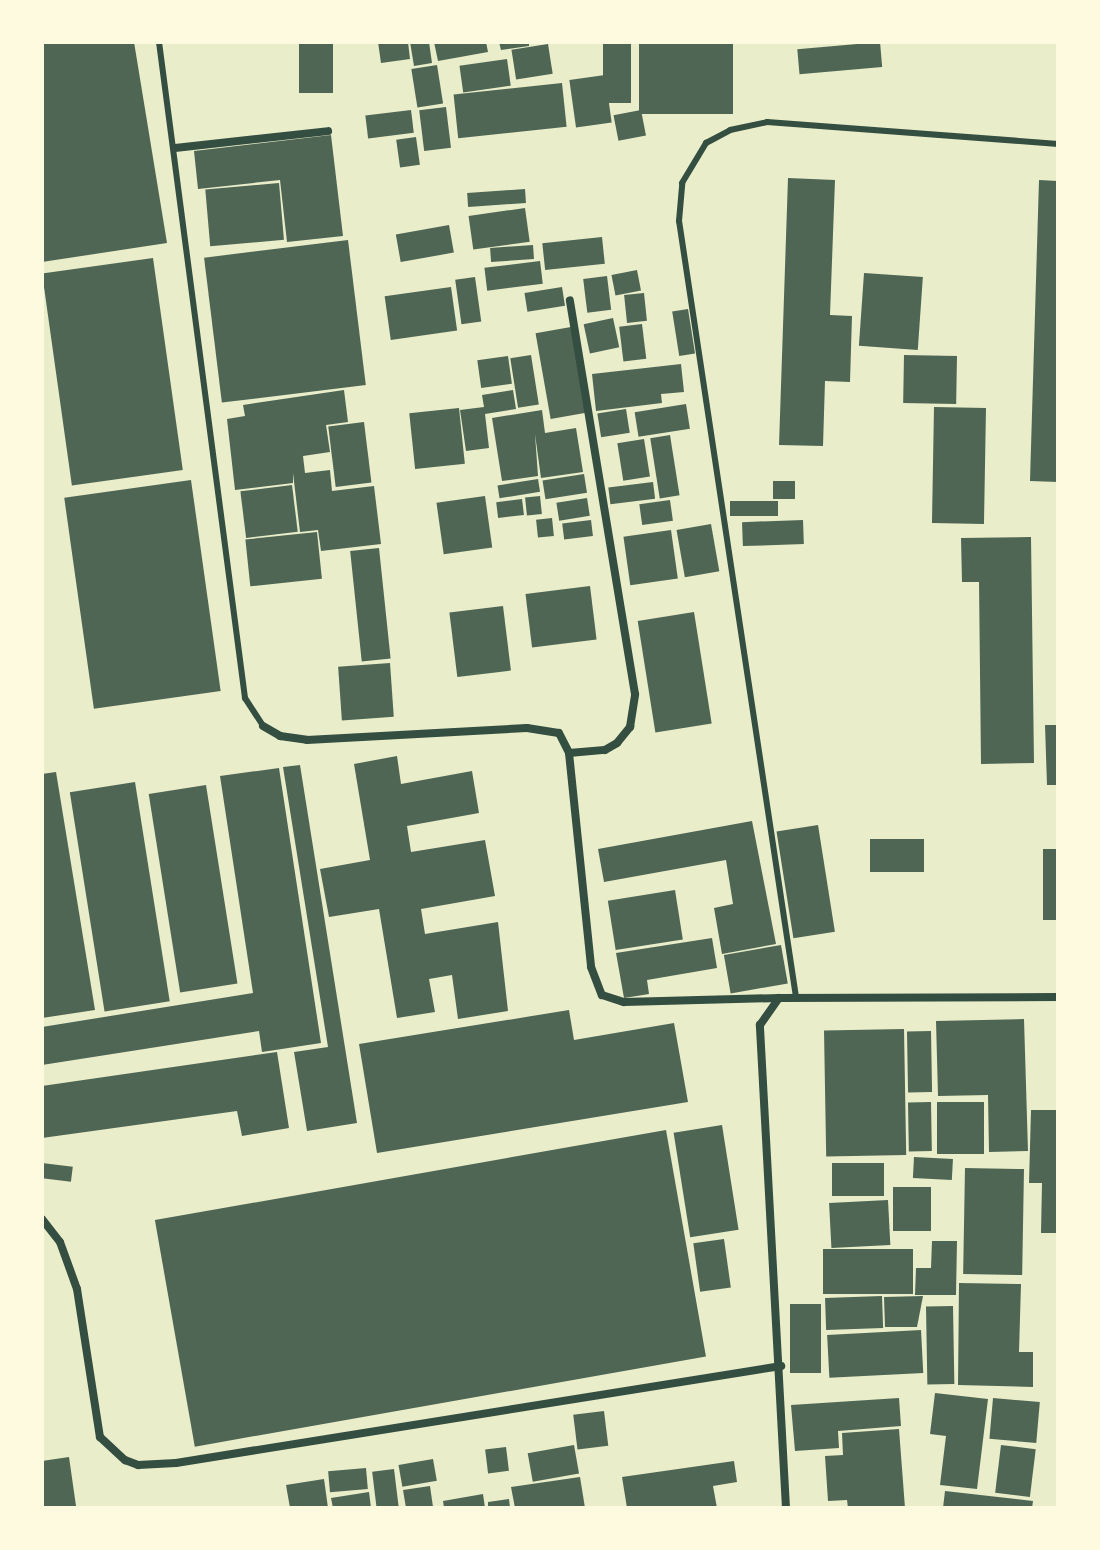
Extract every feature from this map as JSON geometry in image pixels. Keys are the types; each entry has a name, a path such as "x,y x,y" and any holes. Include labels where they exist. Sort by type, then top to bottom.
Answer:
{"street":[{"path":"175,148 328,131"},
{"path":"569,753 605,750 617,743 630,727 635,694 570,300"},
{"path":"263,726 280,736 307,740 527,728 559,733 569,753 591,967 602,995 624,1002 796,997 1058,997"},
{"path":"779,998 760,1025 759,1039 781,1366 786,1508"},
{"path":"42,1219 60,1242 77,1289 100,1437 125,1460 138,1465 176,1463 781,1366"}],"lane":[{"path":"159,42 245,698 263,726"},
{"path":"796,997 679,221 682,183 706,143 730,130 767,122 1058,144"}],"building":[{"path":"42,42 134,42 167,243 42,262"},
{"path":"299,42 333,42 333,93 299,93"},
{"path":"378,42 408,42 410,59 381,63"},
{"path":"410,42 429,42 432,63 414,66"},
{"path":"434,42 486,42 488,52 438,61"},
{"path":"499,42 529,42 529,46 501,50"},
{"path":"603,42 631,42 631,103 603,103"},
{"path":"639,42 733,42 733,114 639,114"},
{"path":"880,42 882,67 799,74 797,49"},
{"path":"548,44 553,74 516,79 511,50"},
{"path":"507,59 511,86 463,92 459,66"},
{"path":"437,65 443,104 417,108 411,69"},
{"path":"605,75 612,123 576,128 569,80"},
{"path":"562,83 567,127 458,138 454,94"},
{"path":"446,107 451,148 424,151 419,110"},
{"path":"411,110 414,133 368,138 365,116"},
{"path":"641,110 646,136 618,141 614,115"},
{"path":"331,135 343,236 287,242 280,180 198,189 194,151"},
{"path":"416,137 420,165 400,168 396,140"},
{"path":"788,178 835,180 830,315 852,316 850,382 825,381 823,446 779,445"},
{"path":"1039,180 1058,181 1058,482 1030,481"},
{"path":"279,183 284,240 210,246 205,189"},
{"path":"525,189 526,203 468,207 467,193"},
{"path":"525,208 530,242 473,250 469,216"},
{"path":"449,225 454,253 401,262 396,234"},
{"path":"602,237 605,264 545,270 542,243"},
{"path":"348,240 366,385 222,403 204,258"},
{"path":"533,245 534,259 491,262 490,248"},
{"path":"153,258 183,470 72,486 42,274"},
{"path":"540,261 543,284 487,291 484,268"},
{"path":"637,270 641,291 615,296 611,275"},
{"path":"864,273 923,277 918,350 859,346"},
{"path":"607,276 611,310 587,313 583,279"},
{"path":"475,277 481,322 461,324 455,280"},
{"path":"451,287 457,331 391,340 385,296"},
{"path":"562,287 565,306 527,312 524,293"},
{"path":"644,293 647,321 627,323 624,295"},
{"path":"688,309 695,353 679,356 672,312"},
{"path":"613,318 619,347 590,354 584,324"},
{"path":"642,324 646,359 623,362 619,327"},
{"path":"571,327 586,413 551,419 536,333"},
{"path":"531,355 539,404 518,408 510,358"},
{"path":"904,355 957,356 956,404 903,403"},
{"path":"508,356 512,384 481,388 477,360"},
{"path":"681,364 684,392 661,394 662,403 596,411 592,374"},
{"path":"344,390 348,422 326,425 330,452 303,456 305,473 330,470 332,491 374,486 381,544 321,551 318,530 300,532 293,473 293,483 235,490 227,419 245,416 243,405"},
{"path":"513,390 516,409 485,414 489,448 466,451 460,410 484,407 482,395"},
{"path":"686,404 690,429 639,437 635,412"},
{"path":"934,407 986,408 984,524 932,523"},
{"path":"459,408 465,464 415,469 409,413"},
{"path":"626,409 630,433 601,437 597,414"},
{"path":"542,410 545,433 576,428 583,472 541,478 535,434 538,476 502,481 492,418"},
{"path":"364,422 371,483 336,487 328,426"},
{"path":"670,435 680,495 660,498 650,438"},
{"path":"644,439 650,477 623,481 617,443"},
{"path":"584,474 587,493 545,499 543,481"},
{"path":"538,479 540,492 500,498 498,485"},
{"path":"191,480 221,691 94,709 64,498"},
{"path":"773,481 795,481 795,499 773,499"},
{"path":"653,482 655,499 610,504 608,487"},
{"path":"292,485 298,532 246,538 240,491"},
{"path":"485,496 492,547 444,554 436,503"},
{"path":"540,496 542,514 527,515 525,498"},
{"path":"587,498 590,516 559,521 556,503"},
{"path":"522,499 524,515 498,518 496,502"},
{"path":"670,500 673,521 642,525 639,504"},
{"path":"730,501 778,501 778,516 730,516"},
{"path":"552,518 554,536 538,538 536,520"},
{"path":"591,520 593,536 564,539 562,524"},
{"path":"803,520 804,544 743,546 742,522"},
{"path":"711,524 719,571 685,577 677,530"},
{"path":"671,530 678,579 630,585 623,537"},
{"path":"317,532 322,579 250,586 245,540"},
{"path":"1031,537 1034,763 981,764 979,582 962,582 961,538"},
{"path":"379,548 391,658 362,661 350,551"},
{"path":"590,586 597,640 532,648 525,594"},
{"path":"503,606 511,671 457,677 449,613"},
{"path":"694,612 712,724 655,733 638,621"},
{"path":"390,663 394,717 342,720 338,667"},
{"path":"1045,725 1058,725 1058,785 1047,785"},
{"path":"397,756 401,784 472,771 479,813 407,826 411,852 485,840 495,896 421,909 425,934 498,922 508,1011 458,1019 452,975 429,979 435,1012 397,1018 379,909 329,917 320,869 370,860 354,764"},
{"path":"300,765 357,1123 307,1131 294,1052 328,1047 283,767"},
{"path":"279,768 321,1043 262,1052 259,1031 42,1065 42,1027 253,993 220,776"},
{"path":"56,772 95,1010 42,1018 42,774"},
{"path":"135,782 170,1001 105,1012 70,792"},
{"path":"206,785 237,984 180,993 149,794"},
{"path":"752,821 776,944 722,954 714,908 733,904 726,860 604,882 598,849"},
{"path":"818,825 835,932 793,938 777,832"},
{"path":"870,839 924,839 924,872 870,872"},
{"path":"1043,849 1058,849 1058,920 1043,920"},
{"path":"675,890 683,939 616,950 608,901"},
{"path":"712,938 717,968 647,980 649,994 624,998 616,953"},
{"path":"781,945 788,983 731,993 724,955"},
{"path":"569,1010 574,1040 674,1023 688,1102 377,1153 359,1044"},
{"path":"1024,1019 1028,1151 989,1152 988,1095 938,1096 936,1021"},
{"path":"904,1029 906,1155 826,1156 824,1030"},
{"path":"907,1031 931,1031 932,1092 908,1092"},
{"path":"277,1052 289,1128 242,1136 237,1111 42,1138 42,1086"},
{"path":"908,1102 931,1102 932,1151 909,1151"},
{"path":"937,1102 984,1102 984,1154 937,1154"},
{"path":"1031,1110 1058,1110 1058,1233 1041,1233 1042,1183 1029,1183"},
{"path":"722,1125 739,1230 690,1237 674,1133"},
{"path":"666,1130 706,1357 195,1447 155,1220"},
{"path":"914,1157 953,1159 952,1180 913,1178"},
{"path":"42,1163 73,1167 71,1182 42,1178"},
{"path":"832,1163 884,1163 884,1196 832,1196"},
{"path":"965,1168 1024,1169 1022,1275 963,1274"},
{"path":"893,1187 931,1187 931,1231 893,1231"},
{"path":"888,1200 890,1245 831,1248 829,1203"},
{"path":"724,1239 731,1288 700,1292 693,1243"},
{"path":"932,1241 957,1241 956,1295 915,1295 916,1268 931,1268"},
{"path":"823,1249 913,1249 913,1294 823,1294"},
{"path":"959,1283 1021,1284 1019,1352 1033,1352 1033,1387 958,1385"},
{"path":"882,1296 883,1328 826,1330 825,1298"},
{"path":"923,1296 917,1327 885,1327 884,1297"},
{"path":"790,1304 821,1304 821,1373 790,1373"},
{"path":"926,1306 953,1306 954,1384 927,1384"},
{"path":"921,1330 923,1373 829,1378 827,1335"},
{"path":"935,1393 988,1399 977,1489 940,1485 946,1436 930,1434"},
{"path":"899,1398 901,1426 838,1431 839,1448 795,1451 791,1405"},
{"path":"993,1398 1040,1402 1036,1443 989,1439"},
{"path":"604,1411 608,1446 577,1450 573,1415"},
{"path":"899,1429 905,1508 848,1508 847,1500 828,1501 825,1456 843,1455 842,1433"},
{"path":"574,1445 579,1474 533,1482 528,1453"},
{"path":"1001,1445 1036,1449 1030,1497 995,1493"},
{"path":"506,1447 509,1471 488,1473 485,1450"},
{"path":"69,1457 76,1506 42,1508 42,1461"},
{"path":"433,1459 437,1481 402,1487 399,1465"},
{"path":"734,1461 737,1482 713,1486 717,1508 627,1508 622,1477"},
{"path":"366,1468 368,1489 330,1492 328,1471"},
{"path":"394,1469 399,1508 377,1508 372,1472"},
{"path":"580,1477 585,1508 515,1508 511,1487"},
{"path":"324,1479 328,1508 290,1508 286,1485"},
{"path":"430,1486 433,1507 406,1508 403,1490"},
{"path":"945,1491 1033,1501 1032,1508 943,1508"},
{"path":"369,1492 371,1508 333,1508 331,1498"},
{"path":"483,1494 485,1508 444,1508 443,1501"},
{"path":"509,1499 510,1508 488,1508 488,1502"}]}
